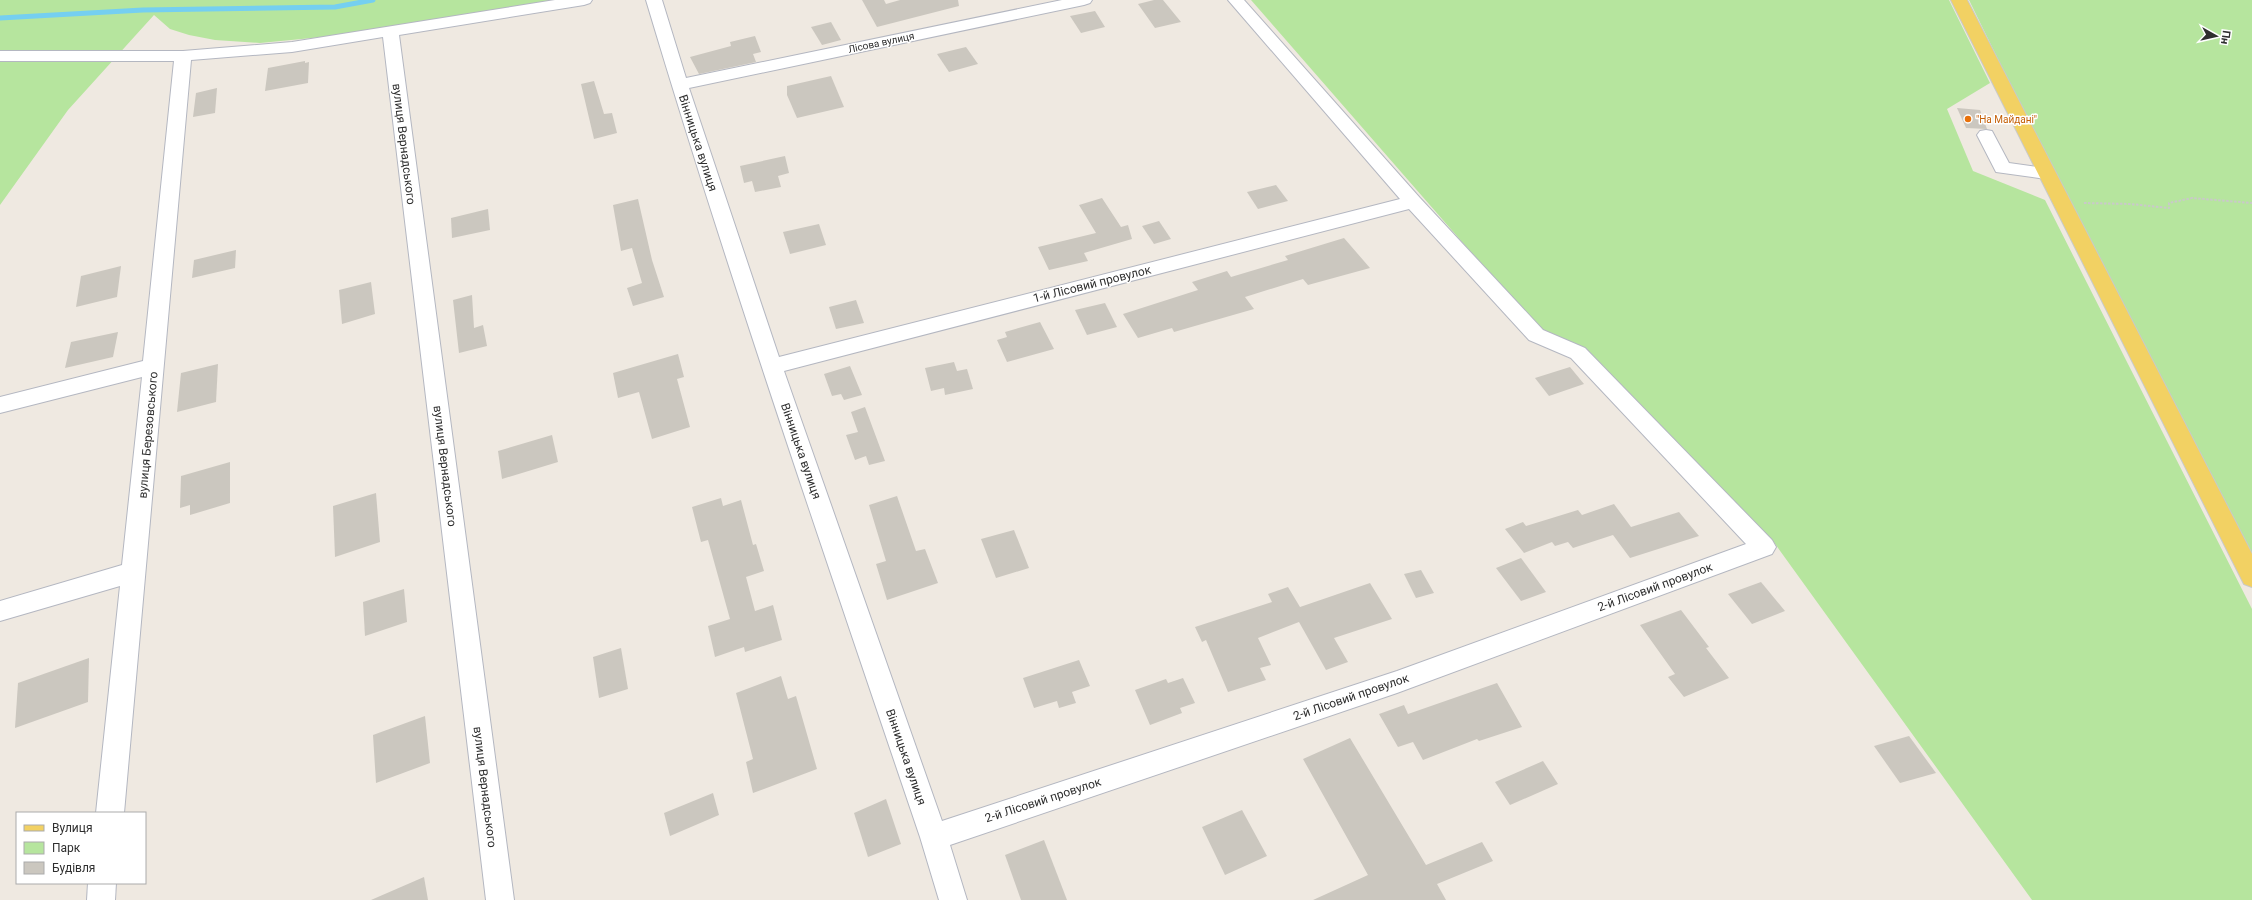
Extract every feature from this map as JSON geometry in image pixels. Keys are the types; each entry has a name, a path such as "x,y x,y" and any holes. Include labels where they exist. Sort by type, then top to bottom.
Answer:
{"main road":[{"path":"1958,0 2252,577"}],"street":[{"path":"0,56 183,56 292,47 584,0"},
{"name":"Вінницька вулиця","path":"654,0 679,85 772,366 934,837 953,900"},
{"name":"Лісова вулиця","path":"679,85 1084,0"},
{"path":"1236,0 1413,202"},
{"name":"вулиця Вернадського","path":"390,31 500,900"},
{"name":"вулиця Березовського","path":"110,812 183,56"},
{"path":"1986,135 2002,168 2046,173"},
{"name":"1-й Лісовий провулок","path":"772,366 1413,202"},
{"name":"2-й Лісовий провулок","path":"934,837 1396,682 1764,547 1578,353 1536,335 1413,202"},
{"path":"0,405 154,366"},
{"path":"0,610 134,572"},
{"path":"101,900 102,884"}],"path":[{"path":"2084,203 2130,204 2169,208 2169,203 2192,198 2252,203"}],"green space":[{"path":"0,0 584,0 395,30 260,43 215,40 189,35 170,29 154,15 68,110 0,205"},
{"path":"1251,0 1949,0 1990,83 1947,109 1973,171 2045,200 2252,609 2252,900 2032,900 1773,541 1582,348 1538,329"},
{"path":"1969,0 2252,0 2252,556 2068,202"}],"building":[{"path":"862,0 884,0 886,4 900,0 958,0 959,6 877,27"},
{"path":"1154,0 1163,0 1181,22 1155,28 1138,4"},
{"path":"1095,11 1105,27 1081,33 1070,16"},
{"path":"831,22 841,40 822,45 811,27"},
{"path":"755,36 761,52 753,54 756,62 699,74 690,57 731,46 730,42"},
{"path":"966,47 978,64 949,72 937,54"},
{"path":"305,61 305,63 309,62 308,83 265,91 268,68"},
{"path":"831,76 844,107 797,118 787,95 787,86"},
{"path":"594,81 604,114 612,113 617,133 594,139 581,84"},
{"path":"217,88 215,113 193,117 196,93"},
{"path":"1957,108 1980,110 1987,129 1966,128"},
{"path":"785,156 789,173 778,176 781,187 755,192 752,181 744,183 740,166"},
{"path":"1276,185 1288,201 1258,209 1247,192"},
{"path":"1102,198 1121,227 1128,225 1132,239 1084,253 1088,261 1049,270 1038,247 1096,233 1079,205"},
{"path":"638,199 652,260 664,297 633,306 627,288 642,283 632,248 621,251 613,205"},
{"path":"488,209 490,230 452,238 451,218"},
{"path":"1159,221 1171,239 1154,244 1142,226"},
{"path":"819,224 826,245 790,254 783,232"},
{"path":"1344,238 1370,268 1308,285 1303,279 1245,297 1254,309 1174,332 1172,328 1138,338 1123,314 1198,290 1192,282 1227,271 1231,277 1288,260 1285,256"},
{"path":"236,250 235,268 192,278 194,260"},
{"path":"121,266 117,297 76,307 81,276"},
{"path":"371,282 375,314 342,324 339,290"},
{"path":"472,295 474,328 483,325 487,346 459,353 453,300"},
{"path":"856,300 864,323 836,329 829,307"},
{"path":"1105,303 1117,327 1087,335 1075,310"},
{"path":"1040,322 1054,349 1007,362 997,340 1007,337 1005,332"},
{"path":"118,332 113,357 65,368 71,342"},
{"path":"678,354 684,377 677,379 690,427 652,439 639,392 618,398 613,373"},
{"path":"954,362 957,371 967,369 973,389 945,395 944,388 931,391 925,368"},
{"path":"218,364 216,402 177,412 181,373"},
{"path":"850,366 862,395 844,400 841,394 832,396 824,374"},
{"path":"1570,367 1584,384 1549,396 1535,378"},
{"path":"865,407 885,461 869,465 866,456 855,460 846,435 858,432 851,412"},
{"path":"552,435 558,462 502,479 498,451"},
{"path":"230,462 230,503 190,515 190,505 180,508 181,476"},
{"path":"376,493 380,542 335,557 333,506"},
{"path":"897,496 916,551 925,549 938,583 887,600 876,564 886,561 869,505"},
{"path":"721,498 723,506 741,500 753,545 756,544 764,571 746,577 755,611 773,605 782,640 745,652 744,647 715,657 708,626 730,619 708,540 701,542 692,507"},
{"path":"1614,504 1631,527 1679,512 1699,536 1630,558 1613,535 1573,548 1568,542 1555,546 1552,542 1524,553 1505,529 1523,522 1526,526 1578,510 1582,515"},
{"path":"1014,530 1029,568 996,578 981,539"},
{"path":"1521,558 1546,592 1521,601 1496,568"},
{"path":"1421,570 1434,593 1416,598 1404,574"},
{"path":"1761,582 1785,611 1752,624 1728,594"},
{"path":"1370,583 1392,619 1334,638 1348,662 1326,670 1299,622 1258,638 1271,665 1260,668 1266,680 1228,692 1206,640 1202,642 1195,627 1272,602 1268,594 1288,587 1300,607"},
{"path":"404,589 407,622 365,636 363,602"},
{"path":"1681,610 1709,647 1706,648 1729,678 1684,697 1668,677 1675,674 1640,625"},
{"path":"621,648 628,689 599,698 593,657"},
{"path":"89,658 88,702 15,728 18,683"},
{"path":"1079,660 1090,686 1072,692 1076,703 1059,708 1057,701 1034,708 1023,678"},
{"path":"781,676 788,699 796,696 817,769 753,793 746,762 753,759 736,693"},
{"path":"1183,678 1195,703 1180,708 1182,713 1150,725 1135,690 1166,679 1168,683"},
{"path":"1497,683 1522,727 1479,741 1477,739 1423,760 1413,742 1398,747 1379,714 1404,705 1408,714"},
{"path":"425,716 430,763 376,783 373,735"},
{"path":"1909,736 1936,773 1900,783 1874,746"},
{"path":"1350,738 1426,865 1482,842 1493,861 1437,884 1446,900 1313,900 1368,875 1303,759"},
{"path":"1543,761 1558,784 1510,805 1495,782"},
{"path":"713,793 719,815 670,836 664,813"},
{"path":"886,799 901,844 868,857 854,813"},
{"path":"1242,810 1267,856 1225,875 1202,827"},
{"path":"1044,840 1067,900 1021,900 1005,855"},
{"path":"424,877 428,900 371,900"}],"waterway":[{"path":"0,18 143,10 335,7 373,0"}],"place":[{"name":"\"На Майдані\"","path":"1968,119"}]}
